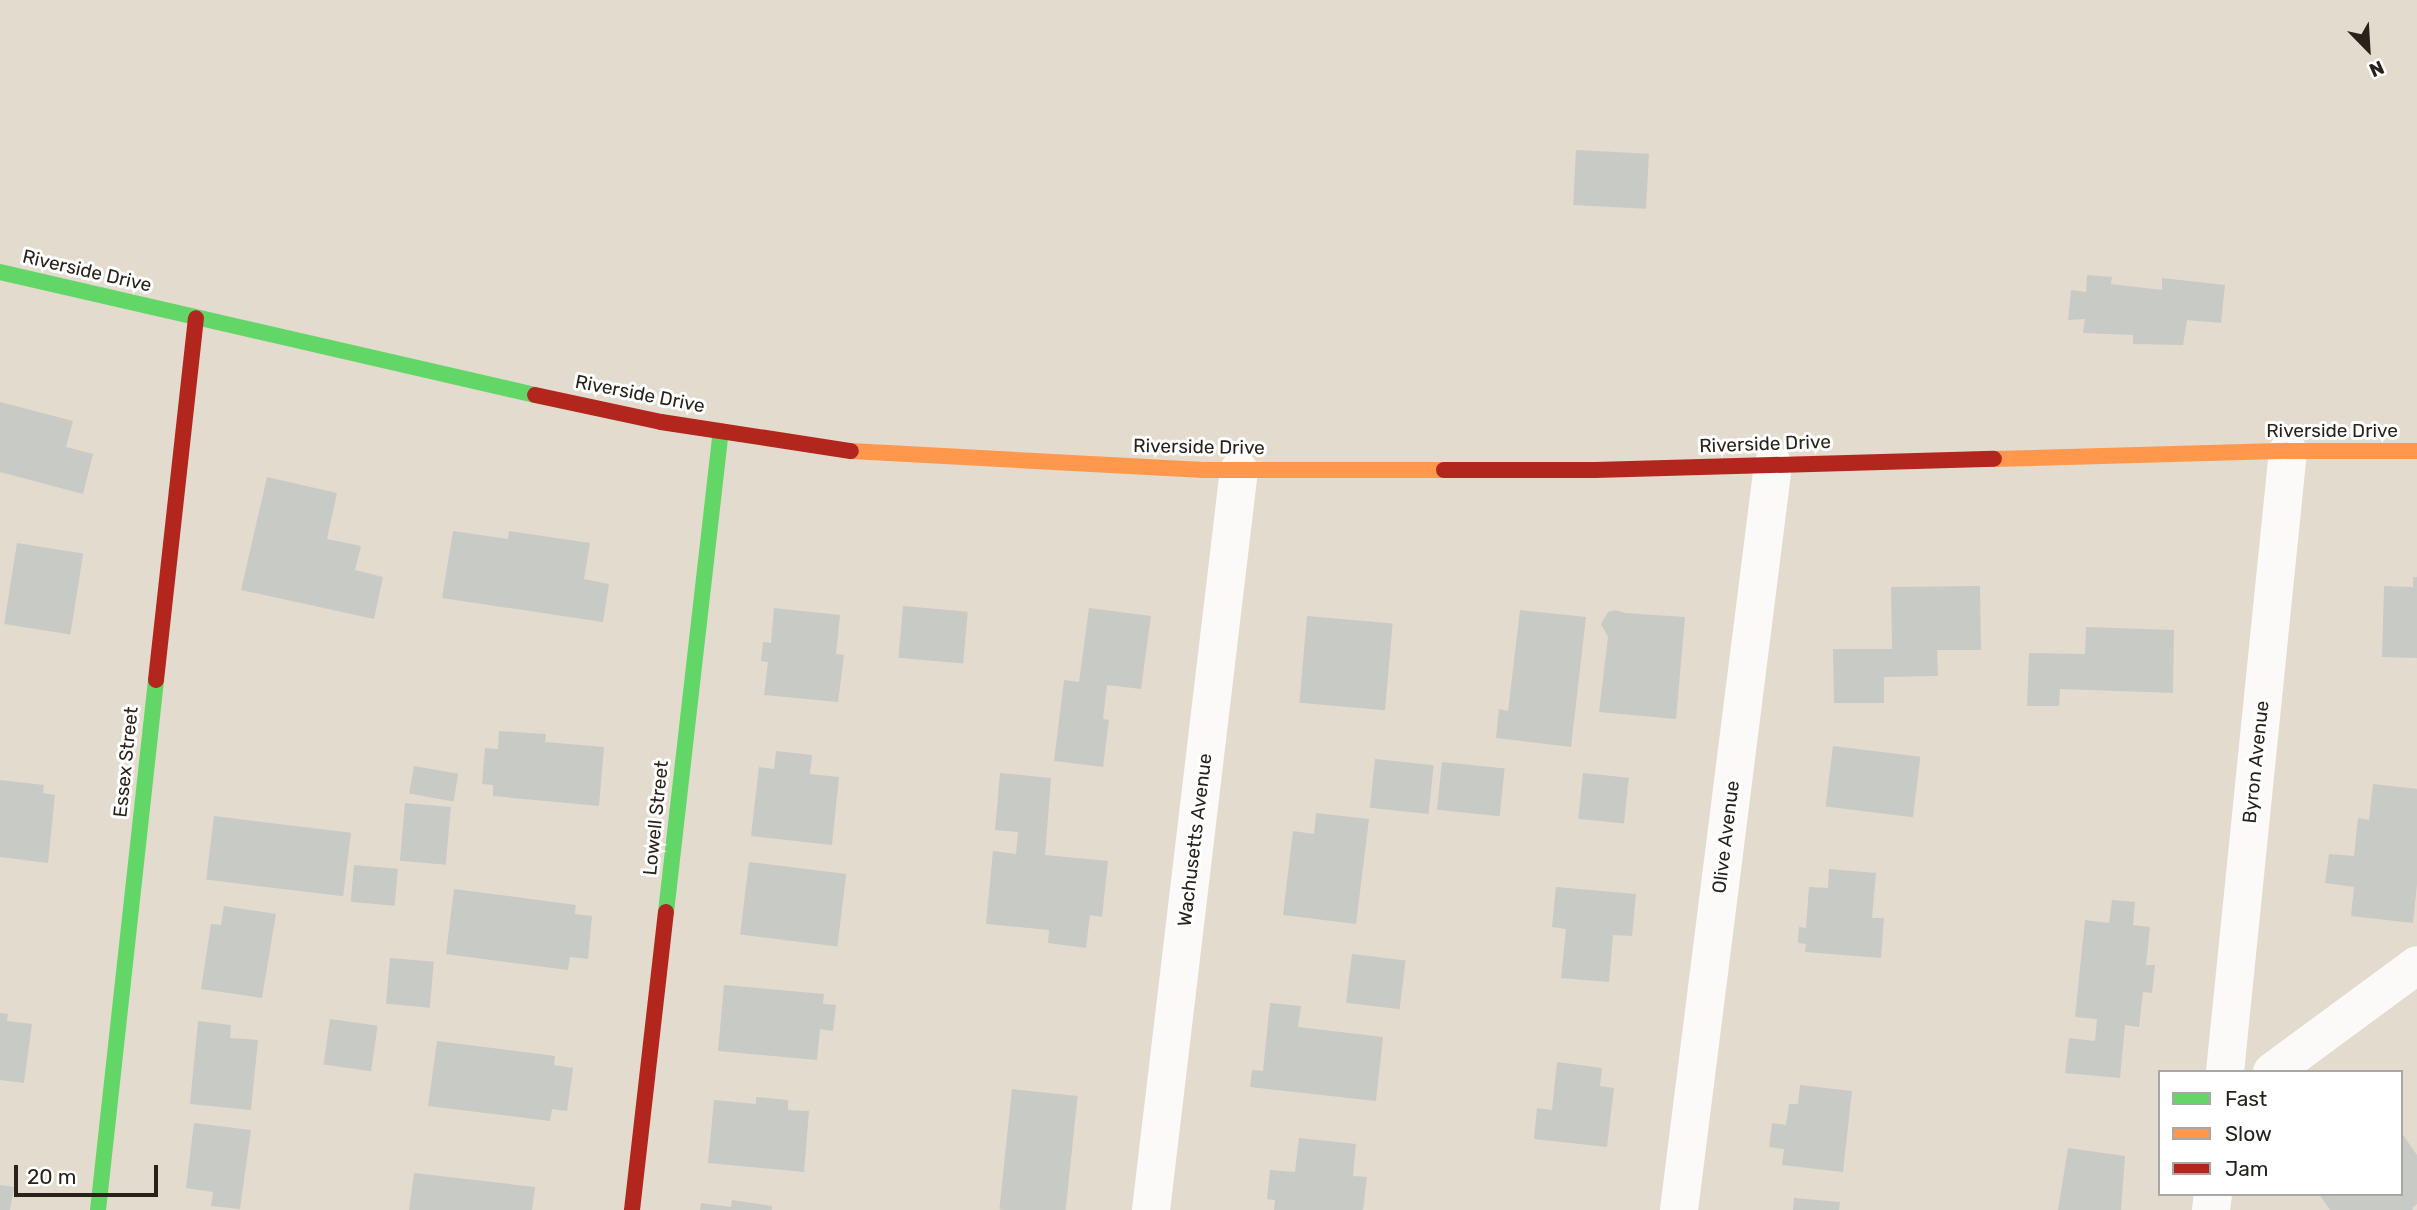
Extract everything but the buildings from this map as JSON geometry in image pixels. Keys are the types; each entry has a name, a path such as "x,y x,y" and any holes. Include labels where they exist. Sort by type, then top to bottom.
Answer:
{"main road":[{"name":"Riverside Drive","path":"0,272 647,419 869,454 1239,470 1595,470 2288,451 2417,451"},
{"name":"Essex Street","path":"98,1210 196,318"},
{"name":"Lowell Street","path":"632,1210 721,431"}],"street":[{"name":"Byron Avenue","path":"2225,1070 2288,451"},
{"name":"Olive Avenue","path":"1679,1210 1773,465"},
{"name":"Wachusetts Avenue","path":"1151,1210 1239,470"},
{"path":"2275,1070 2417,965"}],"traffic: fast":[{"path":"0,272 535,395"},
{"path":"666,912 721,431"},
{"path":"98,1210 156,680"}],"traffic: slow":[{"path":"851,451 1203,470 1444,470"},
{"path":"1994,459 2288,451 2417,451"}],"traffic: jam":[{"path":"156,680 196,318"},
{"path":"535,395 661,422 851,451"},
{"path":"1444,470 1595,470 1994,459"},
{"path":"632,1210 666,912"}]}
